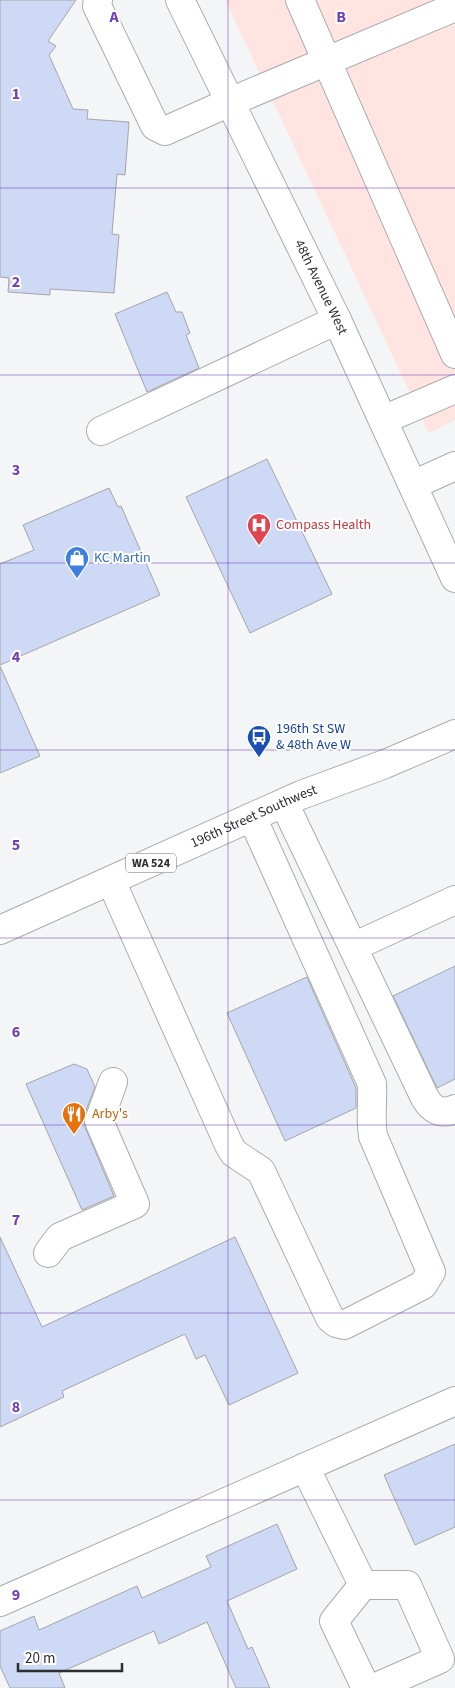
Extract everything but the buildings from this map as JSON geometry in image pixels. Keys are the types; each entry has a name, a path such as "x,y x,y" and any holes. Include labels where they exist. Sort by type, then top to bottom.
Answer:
{"street":[{"path":"98,0 97,6 155,126 165,131 455,6"},
{"name":"48th Avenue West","path":"180,0 337,320 455,578"},
{"path":"300,0 455,354"},
{"path":"101,431 337,320"},
{"path":"383,420 455,389"},
{"path":"412,485 455,466"},
{"name":"196th Street Southwest","path":"0,930 301,795 384,764 455,734"},
{"path":"284,803 430,1106 438,1111 448,1112 455,1108"},
{"path":"111,880 229,1145 234,1153 261,1171 330,1318 336,1323 344,1325 423,1285 431,1272 373,1136 370,1120 373,1105 372,1084 252,817"},
{"path":"353,947 455,900"},
{"path":"48,1253 60,1237 135,1204 98,1121 113,1082"},
{"path":"0,1602 455,1401"},
{"path":"304,1467 363,1585"},
{"path":"363,1585 334,1621 366,1688"},
{"path":"363,1585 407,1585 440,1659 374,1688"}],"shaded area":[{"path":"225,0 455,0 455,420 429,433"}],"place":[{"name":"Compass Health","path":"259,546"},
{"name":"KC Martin","path":"77,579"},
{"name":"196th St SW & 48th Ave W","path":"259,758"},
{"name":"Arby's","path":"74,1135"}]}
